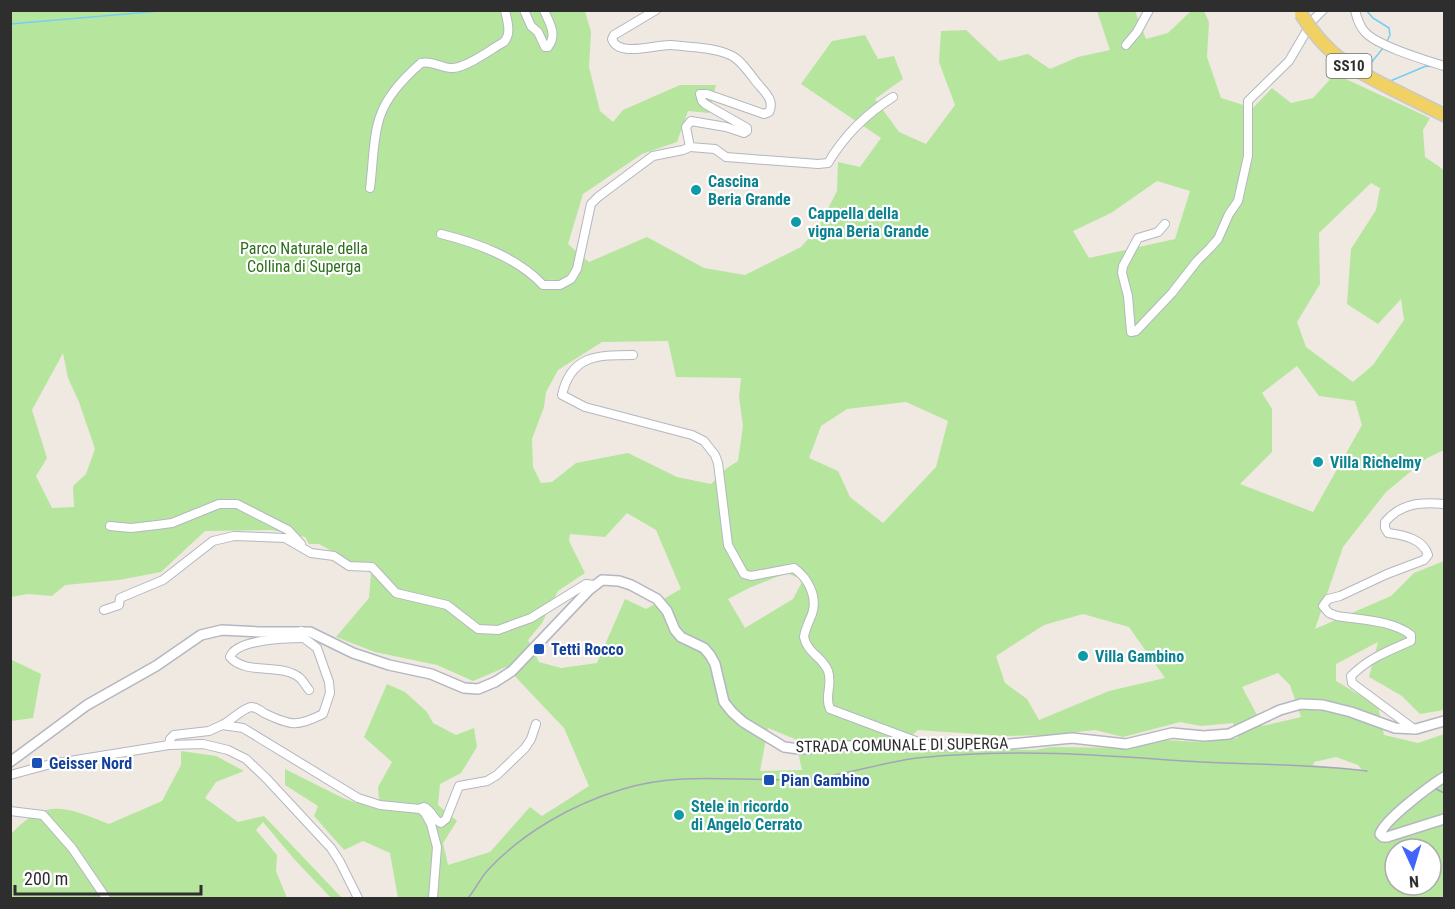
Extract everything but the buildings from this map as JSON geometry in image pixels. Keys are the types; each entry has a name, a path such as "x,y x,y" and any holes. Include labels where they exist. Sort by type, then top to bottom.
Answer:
{"main road":[{"name":"SS10","path":"1301,12 1313,33 1334,55 1359,72 1444,116"}],"street":[{"path":"370,188 378,122 394,92 421,63 432,62 449,68 461,66 504,42 509,30 505,10"},
{"path":"524,10 531,27 538,32 545,47 548,47 552,43 554,33 544,10"},
{"path":"656,10 646,18 626,26 614,35 612,43 630,49 668,45 722,52 733,56 768,95 771,104 769,112 764,114 700,94 705,104 739,122 747,128 747,131 744,134 726,127 691,121 686,127 690,147"},
{"path":"1126,45 1137,32 1149,10"},
{"path":"1165,224 1158,232 1138,238 1123,267 1131,332 1136,331 1218,238 1240,195 1249,152 1248,101 1289,61 1313,20 1323,10"},
{"path":"1355,10 1366,34 1380,43 1444,66"},
{"path":"441,234 458,238 519,264 543,285 560,285 571,279 577,269 591,204 653,156 690,147 715,149 726,157 828,163 851,131 881,104 893,97"},
{"path":"633,355 590,359 577,364 567,378 562,395 585,406 692,435 704,441 710,447 718,463 728,545 744,574 751,576 794,568 808,582 814,603 804,637 813,653 828,671 830,709 925,745"},
{"path":"110,525 131,528 158,525 219,504 237,504 288,530 311,553"},
{"path":"1416,729 1365,694 1352,683 1351,676 1370,659 1411,641 1411,635 1403,629 1390,625 1337,616 1329,613 1323,606 1328,599 1424,560 1428,555 1426,548 1412,538 1388,533 1385,522 1399,509 1406,506 1444,504"},
{"path":"104,610 119,605 120,598 163,580 213,541 234,536 285,538 311,553 334,556 349,566 372,567 396,593 447,605 478,629 498,630 531,618 586,584 595,585"},
{"name":"STRADA COMUNALE DI SUPERGA","path":"595,585 602,580 619,581 657,599 667,611 675,630 681,637 704,648 710,655 715,664 724,702 732,712 742,722 784,747 799,749 1010,744 1072,738 1126,744 1172,733 1204,736 1229,734 1280,710 1301,704 1336,708 1395,729 1416,729 1444,721"},
{"path":"10,762 87,705 156,666 201,635 222,630 320,636 339,648 389,665 431,674 464,688 478,689 512,671 595,585"},
{"path":"303,634 258,642 233,651 230,657 242,666 273,669 298,677 309,690"},
{"path":"169,745 174,735 209,732 232,721 249,707 256,708 277,719 299,725 323,714 330,693 329,682 317,648 303,634"},
{"path":"222,725 243,728 358,798 380,805 428,808 441,823 446,819 459,786 487,782 497,775 525,748 536,724"},
{"path":"10,776 51,764 169,745 202,744 228,750 246,759 266,778 331,848 358,898"},
{"path":"1444,777 1391,819 1380,834 1387,837 1444,819"},
{"path":"420,809 431,824 437,847 433,898"},
{"path":"10,811 44,815 72,848 106,898"}],"green space":[{"name":"Parco Naturale della Collina di Superga","path":"11,11 585,11 591,32 589,67 600,111 613,122 623,110 680,85 716,85 709,113 688,111 677,142 642,154 583,194 568,244 589,262 647,237 704,268 745,275 801,247 818,228 837,191 838,162 860,167 881,138 801,84 832,41 865,35 878,59 894,56 903,79 875,99 899,132 926,144 955,105 939,62 941,31 966,30 999,61 1028,54 1050,69 1078,57 1110,50 1097,11 1135,11 1146,39 1168,33 1191,11 1204,11 1209,22 1207,57 1221,98 1253,108 1272,88 1291,103 1313,98 1335,74 1430,118 1423,130 1425,157 1444,170 1444,450 1427,458 1386,492 1343,547 1315,629 1391,596 1414,573 1444,561 1444,710 1420,714 1402,696 1369,677 1378,642 1336,664 1336,681 1378,706 1384,735 1418,743 1444,734 1444,898 398,898 390,853 363,841 344,850 314,816 318,806 285,785 285,769 345,799 380,810 378,787 392,762 364,737 387,684 405,692 427,712 433,723 456,735 474,728 477,747 461,773 440,784 438,805 457,821 443,843 448,865 490,852 530,807 542,816 589,786 564,728 506,667 473,681 437,665 375,652 336,637 369,598 371,573 319,544 309,544 305,537 272,530 205,531 161,572 119,580 65,585 52,596 28,594 11,597","holes":["1157,181 1190,191 1175,239 1089,258 1073,231 1111,213","1371,183 1380,188 1376,210 1351,249 1347,304 1378,324 1401,299 1404,320 1373,365 1353,382 1306,347 1297,322 1320,284 1319,233","668,341 676,377 741,378 739,397 743,426 738,461 727,468 711,484 677,477 628,453 576,463 552,482 541,483 533,467 532,439 544,407 546,392 558,370 602,342","63,353 68,378 95,449 86,474 73,486 74,507 52,508 36,476 47,458 32,410","1297,366 1319,396 1355,401 1362,425 1313,512 1240,484 1272,452 1272,409 1262,393","906,402 948,421 936,467 883,523 850,497 838,471 809,458 821,426 847,409","627,513 656,530 681,589 646,609 625,599 597,663 561,668 539,662 528,640 542,623 558,591 585,573 569,541 570,534 605,537","787,573 803,580 793,599 745,628 728,599","1083,614 1129,627 1165,678 1109,691 1039,720 1027,699 1005,683 996,656 1044,625","1278,673 1290,685 1301,717 1263,726 1242,687","1180,722 1201,726 1233,723 1238,738 1200,742 1165,740 1127,748 921,749 905,752 897,750 918,730 1004,736 1050,735 1095,730 1123,737","768,728 795,739 802,770 760,771","1336,757 1358,765 1363,771 1313,765 1314,762"]},
{"path":"10,659 41,674 33,718 11,721"},
{"path":"181,751 216,756 244,771 216,782 205,798 238,822 264,816 342,898 331,898 263,822 256,830 277,855 276,871 287,898 11,898 11,834 23,822 35,814 57,809 80,813 109,824 162,801 181,765"}],"waterway":[{"path":"10,24 172,10"},
{"path":"1366,10 1373,18 1389,28 1390,35 1387,41"},
{"path":"1369,71 1371,63 1383,48"},
{"path":"1388,82 1426,66 1439,67"}],"tram line":[{"path":"468,898 484,874 501,857 550,821 604,795 646,783 715,778 807,779 917,758 987,753 1079,754 1367,771"},
{"path":"1436,789 1444,793"}],"place":[{"name":"Cascina Beria Grande","path":"696,190"},
{"name":"Cappella della vigna Beria Grande","path":"796,222"},
{"name":"Villa Richelmy","path":"1318,462"},
{"name":"Tetti Rocco","path":"539,649"},
{"name":"Villa Gambino","path":"1083,656"},
{"name":"Geisser Nord","path":"37,763"},
{"name":"Pian Gambino","path":"769,780"},
{"name":"Stele in ricordo di Angelo Cerrato","path":"679,815"}]}
